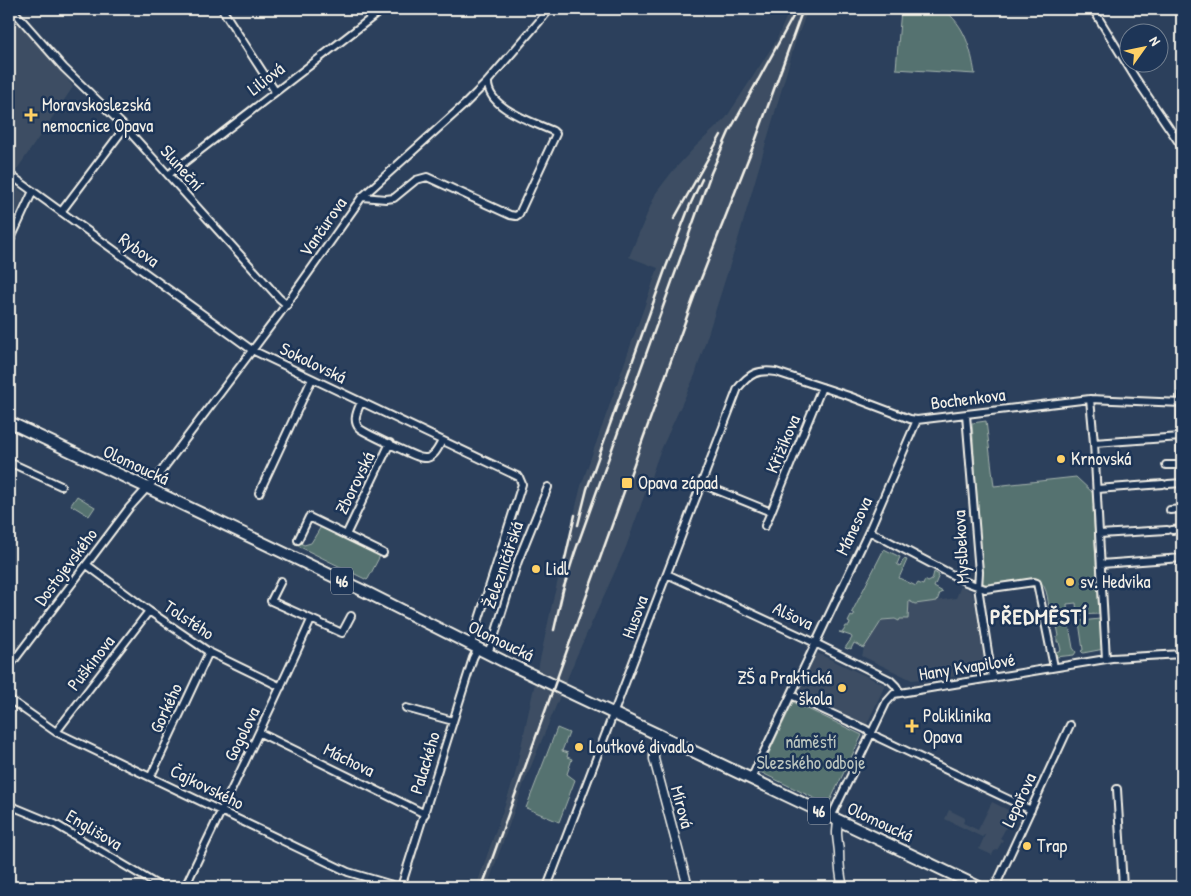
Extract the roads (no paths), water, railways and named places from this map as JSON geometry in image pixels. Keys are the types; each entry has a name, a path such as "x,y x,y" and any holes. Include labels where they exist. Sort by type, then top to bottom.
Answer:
{"main road":[{"name":"Olomoucká","path":"9,422 751,779 980,887"}],"street":[{"name":"Sluneční","path":"12,9 64,68 125,127 287,305"},
{"path":"224,9 275,91"},
{"name":"Liliová","path":"168,175 382,9"},
{"name":"Vančurova","path":"148,488 287,305 362,197 488,81 550,9"},
{"path":"1093,9 1136,79 1182,146"},
{"path":"362,197 394,198 416,180 427,177 510,215 516,216 519,214 556,134 499,105 490,95 488,81"},
{"path":"61,212 125,127"},
{"name":"Rybova","path":"9,174 252,350"},
{"path":"9,243 33,191"},
{"name":"Sokolovská","path":"252,350 519,478 522,484 479,648"},
{"name":"Bochenkova","path":"766,371 822,387 910,420 1090,399 1182,403"},
{"name":"Husova","path":"547,887 738,388 750,375 766,371"},
{"path":"258,492 312,379"},
{"path":"1097,489 1182,482 1182,383"},
{"name":"Křižíkova","path":"765,526 822,387"},
{"path":"1090,399 1106,659"},
{"name":"Sokolovská","path":"361,402 356,414 359,428 390,444 419,457 426,458 435,453 442,441"},
{"name":"Myslbekova","path":"966,414 979,572 978,587 992,678"},
{"name":"Mánesova","path":"816,643 869,531 917,420"},
{"path":"1094,443 1181,437"},
{"name":"Zborovská","path":"346,535 390,444"},
{"path":"9,462 61,486"},
{"path":"1166,465 1182,464"},
{"path":"702,484 771,512"},
{"name":"Železničářská","path":"479,648 493,641 518,561 548,487"},
{"name":"Dostojevského","path":"9,667 129,508 148,488"},
{"path":"1170,510 1182,509"},
{"name":"Zborovská","path":"298,540 309,517 383,553"},
{"path":"1099,534 1182,529"},
{"path":"869,531 978,587 988,589 1037,583 1054,667"},
{"path":"1101,564 1182,558"},
{"name":"Tolstého","path":"87,565 209,652 281,687"},
{"name":"Alšova","path":"667,574 816,643 890,680 900,693"},
{"path":"282,581 271,602 342,633 351,616"},
{"name":"Puškinova","path":"56,732 149,611"},
{"name":"Gogolova","path":"185,887 260,733 311,620"},
{"path":"751,779 816,643"},
{"name":"Palackého","path":"400,887 425,814 473,658 479,648"},
{"name":"Gorkého","path":"151,776 209,652"},
{"name":"Hany Kvapilové","path":"835,818 871,734 888,699 894,694 1106,659 1182,654"},
{"path":"791,694 1031,810"},
{"name":"Čajkovského","path":"9,699 56,732 348,872 400,887"},
{"path":"406,708 453,721"},
{"name":"Lepařova","path":"995,887 1070,725"},
{"name":"Máchova","path":"260,733 425,814"},
{"name":"Mírová","path":"659,734 654,749 654,759 688,887"},
{"path":"1117,789 1123,887"},
{"name":"Englišova","path":"9,804 55,824 161,887"},
{"path":"835,818 839,851 838,861 843,887"}],"railway":[{"path":"482,887 695,294 756,139 803,9"},
{"path":"755,86 795,13"},
{"path":"562,593 711,173 729,132 758,80"},
{"path":"674,219 721,135"},
{"path":"578,525 587,489 666,267 702,179"},
{"path":"563,568 575,515"},
{"path":"554,630 564,586"}],"place":[{"name":"Moravskoslezská nemocnice Opava","path":"31,115"},
{"name":"Krnovská","path":"1061,459"},
{"name":"Opava západ","path":"627,483"},
{"name":"Lidl","path":"536,569"},
{"name":"sv. Hedvika","path":"1070,582"},
{"name":"ZŠ a Praktická škola","path":"842,688"},
{"name":"Poliklinika Opava","path":"912,726"},
{"name":"Loutkové divadlo","path":"579,747"},
{"name":"Trap","path":"1027,846"}],"district":[{"name":"PŘEDMĚSTÍ","path":"1039,616"}],"park label":[{"name":"náměstí Slezského odboje","path":"811,752"}]}
